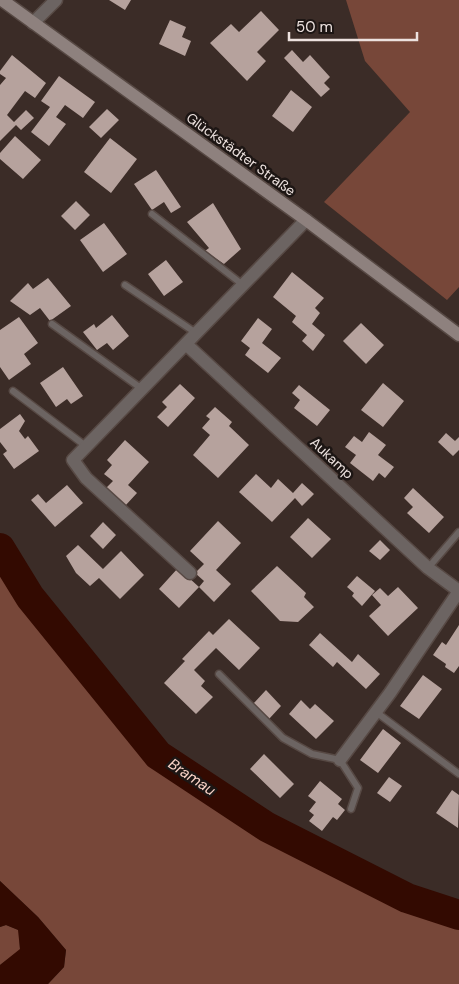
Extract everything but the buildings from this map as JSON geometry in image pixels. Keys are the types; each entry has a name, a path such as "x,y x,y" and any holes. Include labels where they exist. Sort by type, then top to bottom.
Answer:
{"street":[{"name":"Glückstädter Straße","path":"2,0 306,220 459,335"},
{"path":"33,23 56,0"},
{"path":"190,573 86,478 73,460 187,345 306,220"},
{"name":"Aukamp","path":"187,345 428,568 459,590 376,712 340,760"}],"lane":[{"path":"152,214 243,285"},
{"path":"125,285 197,333"},
{"path":"52,324 142,390"},
{"path":"13,392 87,447"},
{"path":"428,568 459,532"},
{"path":"219,674 283,738 312,754 340,760 358,788 351,809"},
{"path":"376,712 459,774"}],"shaded area":[{"path":"346,0 459,0 459,287 447,300 324,202 410,112 365,61"},
{"path":"0,560 24,599 156,757 265,830 406,902 459,919 459,984 48,984 64,967 66,950 38,917 0,881"},
{"path":"0,881 38,917 66,950 64,967 48,984 0,984 0,965 20,949 18,930 6,925 0,927"},
{"path":"6,925 19,930 20,950 0,965 0,927"}],"waterway":[{"name":"Bramau","path":"0,548 30,597 158,755 267,827 407,898 459,915"}]}
